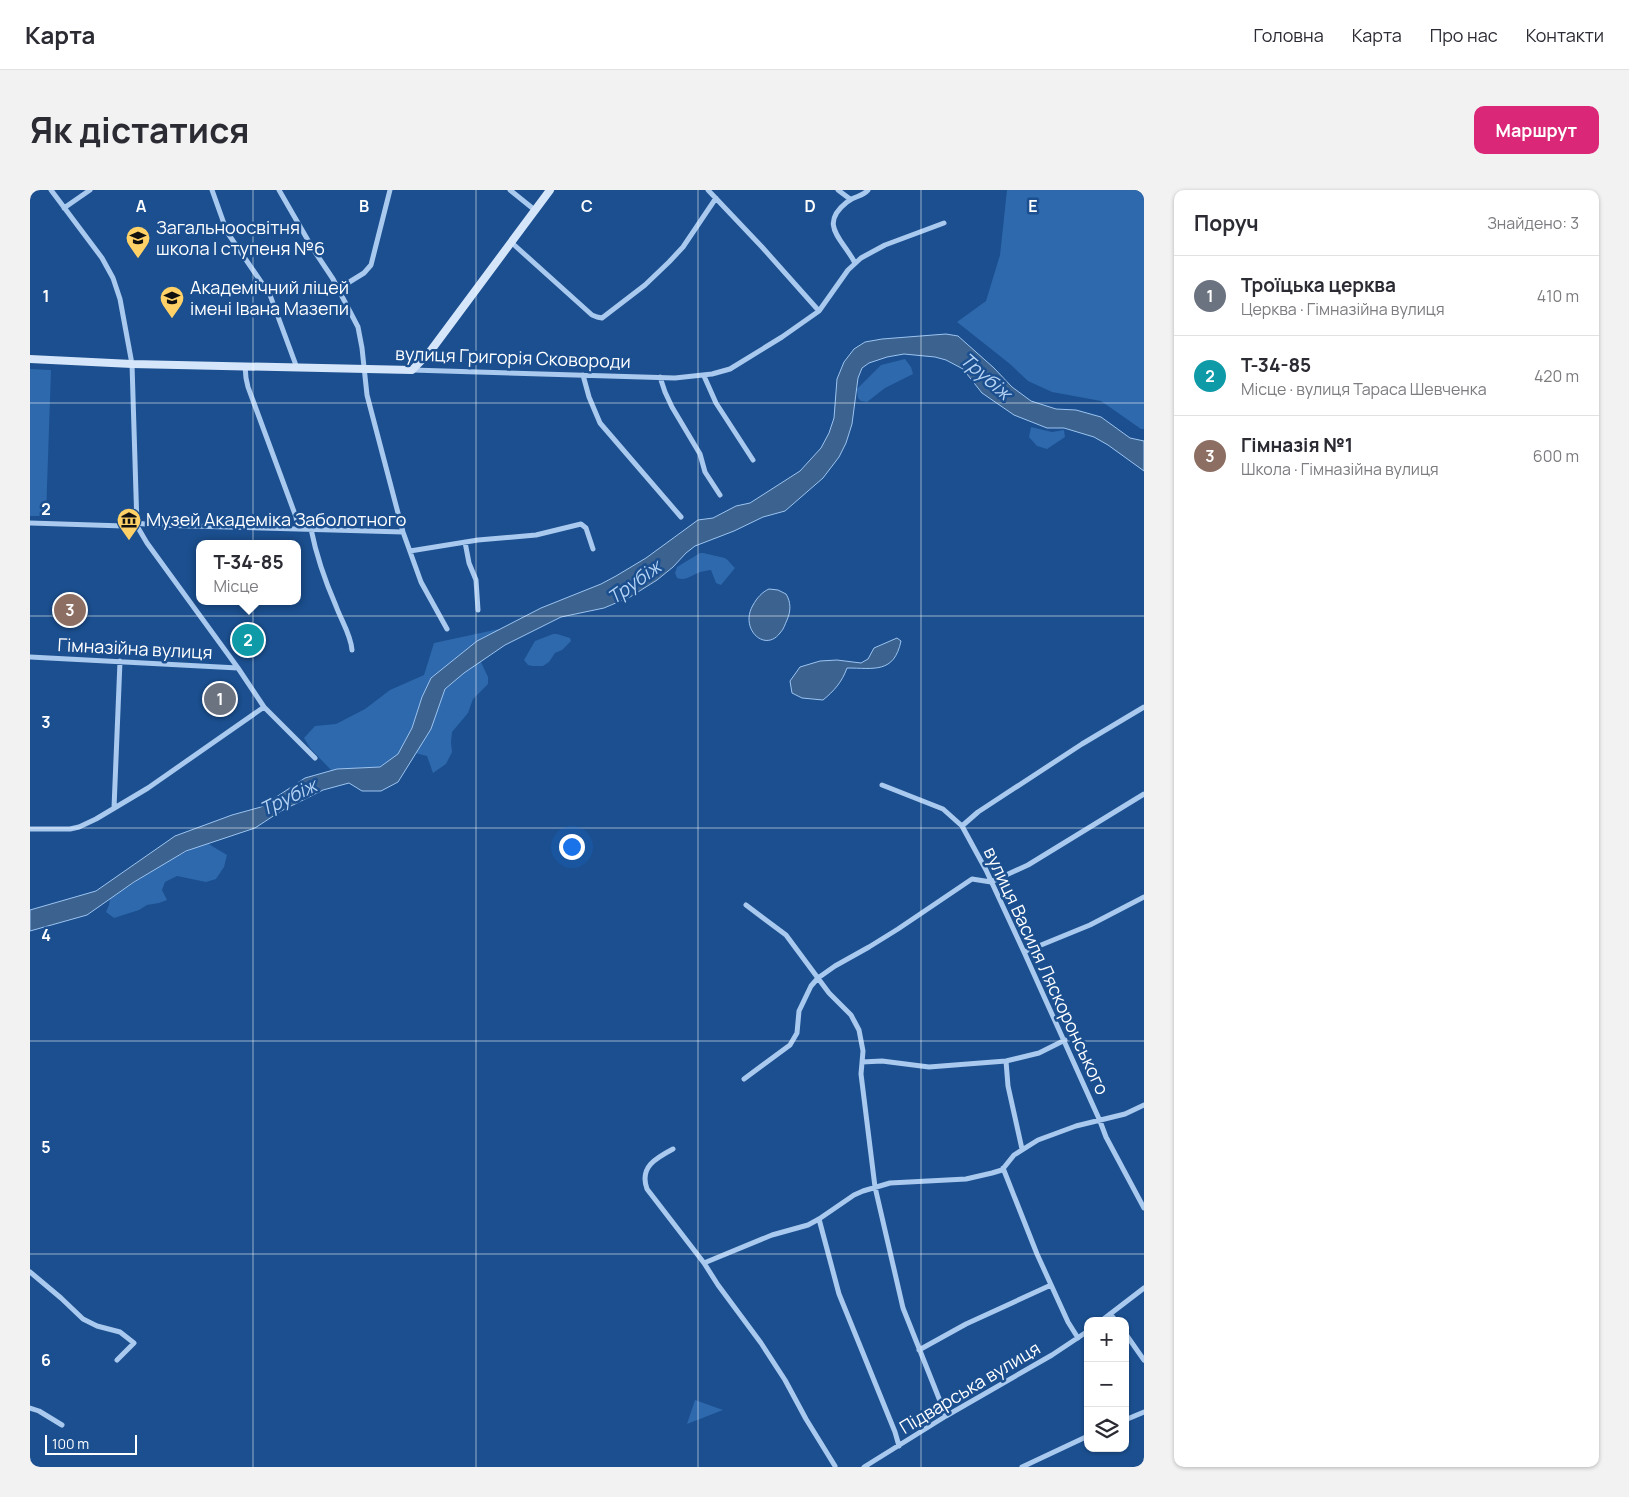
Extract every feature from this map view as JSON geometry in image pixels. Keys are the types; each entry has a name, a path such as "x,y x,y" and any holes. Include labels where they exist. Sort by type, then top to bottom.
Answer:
{"street":[{"path":"51,190 102,258 113,278 122,312 132,364 136,522 142,536 264,707 315,758"},
{"path":"64,208 90,190"},
{"path":"212,190 228,232 270,295 297,368"},
{"path":"279,190 312,249 333,279 358,327 367,395 404,532 427,594 447,629"},
{"path":"338,289 364,273 371,265 390,190"},
{"path":"510,190 536,211"},
{"path":"412,370 429,353 550,190"},
{"path":"708,190 819,311"},
{"path":"838,190 850,199"},
{"path":"855,263 832,224 836,213 850,199 862,195 868,190"},
{"path":"512,243 592,314 597,318 602,318 645,285 669,262 683,246 716,198"},
{"name":"вулиця Григорія Сковороди","path":"30,359 132,364 660,377 704,376 721,372 743,361 819,311 855,263 885,245 944,223"},
{"path":"245,366 248,387 296,517 298,529"},
{"path":"583,375 598,419 681,517"},
{"path":"704,376 716,403 753,460"},
{"path":"660,377 670,403 702,459 705,472 720,495"},
{"path":"30,523 124,526 136,522 163,526 404,532"},
{"path":"410,551 465,542 536,535 581,524 586,528 593,549"},
{"path":"311,529 332,598 350,640 352,650"},
{"path":"465,542 469,563 476,580 478,610"},
{"name":"Гімназійна вулиця","path":"30,657 238,668"},
{"path":"114,808 120,661"},
{"path":"30,830 74,828 96,819 148,788 264,707"},
{"path":"962,826 978,812 1089,739 1144,707"},
{"name":"вулиця Василя Ляскоронського","path":"882,785 943,809 962,826 1024,952 1106,1137 1144,1208"},
{"path":"744,1079 790,1044 797,1033 799,1011 811,986 818,978 972,879 991,882 1028,865 1144,794"},
{"path":"1024,952 1077,931 1144,898"},
{"path":"746,905 786,935 857,1026 862,1044 861,1074 875,1187 903,1308 946,1416"},
{"path":"862,1062 882,1061 929,1067 1006,1061 1039,1053 1064,1040"},
{"path":"1006,1061 1008,1091 1022,1149"},
{"path":"704,1264 772,1235 801,1227 818,1219 854,1195 875,1187 890,1183 966,1179 992,1174 1001,1171 1010,1158 1038,1140 1062,1130 1125,1114 1144,1105"},
{"path":"673,1149 657,1158 648,1167 645,1174 646,1185 650,1193 755,1333 775,1363 806,1419 836,1467"},
{"path":"1003,1168 1035,1249 1068,1322 1078,1338"},
{"path":"818,1219 839,1294 899,1446"},
{"path":"30,1272 83,1319 97,1326 120,1332 134,1343 117,1360"},
{"path":"919,1350 966,1324 1051,1285"},
{"path":"1106,1317 1144,1288"},
{"name":"Підварська вулиця","path":"864,1467 946,1416 1052,1355 1084,1333"},
{"path":"1129,1339 1144,1360"},
{"path":"30,1408 39,1411 62,1425"},
{"path":"1129,1418 1144,1412"},
{"path":"1022,1467 1084,1438"}],"shaded area":[{"path":"1007,190 1144,190 1144,429 1141,429 1101,401 1052,392 1028,381 1010,364 957,322 986,301 1000,255"},
{"path":"905,359 911,367 913,374 885,388 867,402 861,401 858,398 857,389 881,365"},
{"path":"30,369 51,370 46,516 30,516"},
{"path":"1031,427 1052,432 1064,430 1065,437 1047,449 1037,446 1029,437"},
{"path":"700,553 726,558 735,568 721,585 716,583 711,570 685,579 677,578 675,573 677,567"},
{"path":"499,629 481,662 488,677 488,684 473,699 468,713 452,732 452,752 446,764 433,773 427,756 415,753 398,755 379,767 332,771 310,748 304,738 315,726 336,724 365,709 390,690 424,675 434,643"},
{"path":"553,634 570,638 571,641 562,650 555,653 549,662 543,666 528,665 524,660 535,641"},
{"path":"207,843 227,855 224,867 216,879 206,882 177,876 165,882 162,890 167,900 147,905 139,910 114,918 106,912 110,899 145,875 194,848"},
{"path":"695,1400 723,1410 687,1424"}],"water":[{"name":"Трубіж","path":"946,334 958,336 1012,387 1031,401 1056,409 1076,410 1101,417 1130,438 1144,441 1144,471 1094,437 1064,428 1047,428 1014,415 982,393 963,369 946,360 904,354 869,363 862,368 858,378 852,424 846,443 839,457 823,478 785,511 763,517 734,531 695,546 657,580 630,597 604,608 561,617 505,645 464,673 445,689 431,729 398,782 381,791 362,791 349,783 323,790 281,811 255,828 186,851 134,882 87,915 30,931 30,910 96,891 175,836 232,815 261,807 305,778 337,769 380,767 398,754 412,728 422,697 431,678 477,641 541,608 601,584 646,558 698,520 713,518 736,506 750,503 800,471 821,448 829,433 834,418 837,379 844,362 854,349 865,342 882,339"},
{"path":"769,589 778,590 786,594 790,610 780,633 774,639 767,640 756,636 751,630 749,622 753,605"},
{"path":"897,638 901,641 898,652 888,664 874,668 847,668 837,686 823,700 802,698 792,693 790,681 800,667 820,661 837,660 861,663 868,659 874,648"}],"place":[{"name":"Загальноосвітня школа І ступеня №6","path":"138,259"},
{"name":"Академічний ліцей імені Івана Мазепи","path":"172,319"},
{"name":"Музей Академіка Заболотного","path":"129,541"},
{"name":"Гімназія №1","path":"70,610"},
{"name":"Т-34-85","path":"248,640"},
{"name":"Троїцька церква","path":"220,699"}]}
